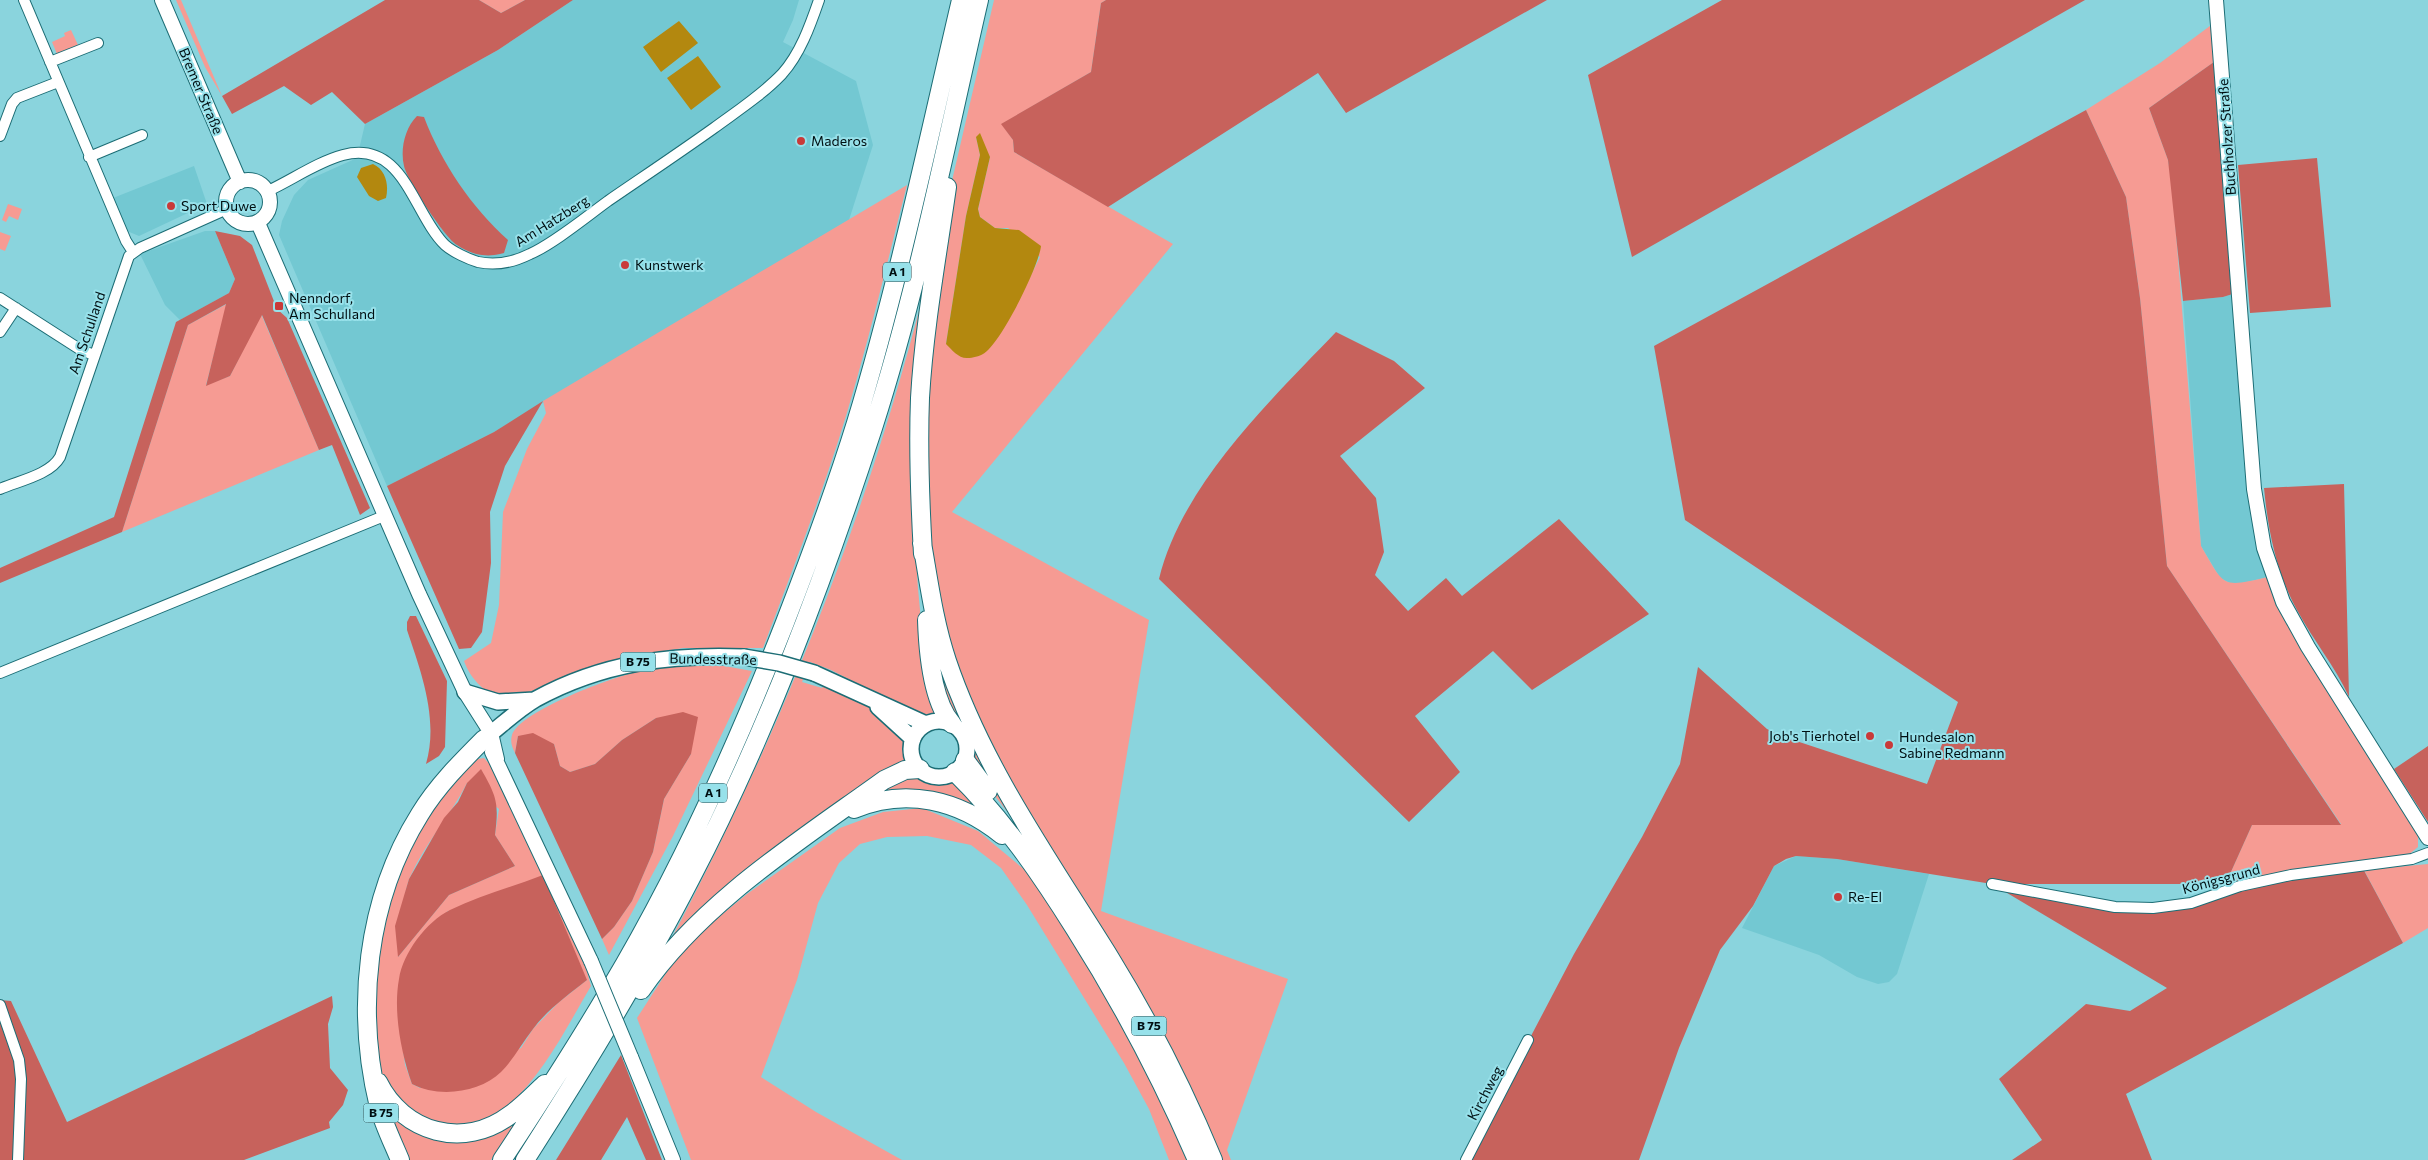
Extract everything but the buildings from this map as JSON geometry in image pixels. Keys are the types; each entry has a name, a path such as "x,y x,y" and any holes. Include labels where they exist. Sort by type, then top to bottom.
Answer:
{"highway":[{"name":"A 1","path":"502,1160 561,1071 612,987 686,849 758,693 818,540 856,423 879,340 961,0"},
{"name":"A 1","path":"525,1160 630,990 692,876 741,774 790,662 835,542 874,426 921,251 979,0"},
{"path":"952,724 943,711 937,693 929,649 919,468 921,389 933,280 948,182 955,107"},
{"path":"922,543 938,632 958,691 1002,779 1071,898"},
{"path":"488,736 437,790 420,814 390,878 374,930 369,963 366,1003 370,1063 384,1094 403,1114 422,1126 447,1134 475,1132 510,1115 561,1071"},
{"name":"B 75","path":"960,766 1071,898 1109,956 1184,1093 1213,1160"},
{"name":"B 75","path":"960,766 1031,861 1068,917 1143,1044 1198,1160"},
{"path":"567,1094 601,1056 647,981 682,938 760,871 894,774 905,770 920,769"},
{"path":"810,834 849,811 880,800 922,798 947,803 979,818 1005,838 1068,917"},
{"name":"B 75","path":"370,1063 380,1109 400,1160"}],"main road":[{"name":"Bundesstraße","path":"488,736 535,700 593,674 658,658 684,656 744,657 814,673 866,696"},
{"name":"B 75","path":"464,692 498,702 535,700"},
{"name":"B 75","path":"866,696 926,724 937,721 952,724"},
{"name":"B 75","path":"866,696 913,739"},
{"path":"926,724 913,739 912,755 920,769 935,777 943,777 960,766 967,749 965,738 952,724"}],"street":[{"path":"24,0 89,157 126,241 133,252 227,210"},
{"name":"Bremer Straße","path":"162,0 240,182"},
{"name":"Am Hatzberg","path":"268,192 343,155 369,154 382,159 402,176 436,235 446,246 478,262 496,264 516,260 532,254 685,149 770,86 790,64 798,51 819,0"},
{"name":"Buchholzer Straße","path":"2216,0 2257,519 2272,576 2299,633 2428,838"},
{"path":"50,62 98,43"},
{"path":"0,136 12,104 17,98 58,82"},
{"path":"89,157 142,135"},
{"path":"250,180 257,182 268,192 271,199 268,213 258,223 244,224 237,222 227,210 227,196 230,189 240,182 250,180"},
{"path":"258,223 384,516 464,692 472,715 488,736 591,961 673,1160"},
{"name":"Am Schulland","path":"0,489 46,470 57,462 126,261 133,252"},
{"path":"0,298 80,350 94,356"},
{"path":"0,332 16,308"},
{"path":"0,673 384,516"},
{"name":"Königsgrund","path":"1992,884 2115,907 2152,908 2191,903 2240,886 2291,875 2412,859 2428,853"},
{"path":"0,1005 19,1060 21,1079 18,1160"},
{"name":"Kirchweg","path":"1466,1160 1528,1040"}],"shaded area":[{"path":"176,0 181,0 222,96 205,67"},
{"path":"385,0 479,0 501,13 525,0 573,0 498,50 365,124 332,92 311,105 284,86 232,114 222,96"},
{"path":"479,0 525,0 501,13"},
{"path":"573,0 799,0 793,20 783,42 856,81 873,145 849,220 494,432 387,486 279,235 282,221 294,195 308,180 357,158 365,124 498,50"},
{"path":"994,0 1106,0 1101,3 1091,72 1002,124 1013,140 1014,152 1173,244 952,512 1149,620 1101,911 1288,979 1227,1150 1231,1160 1219,1160 974,715 936,606 925,477 931,326 944,215","holes":["976,137 990,157 978,209 980,217 995,228 1008,228 1040,257 1014,309 946,344 966,216 980,155"]},
{"path":"1106,0 1547,0 1346,113 1318,73 1108,207 1014,152 1013,140 1001,124 1091,72 1101,3"},
{"path":"1722,0 2085,0 1632,257 1588,75"},
{"path":"2218,20 2221,57 2149,108 2168,160 2172,184 2201,546 2220,577 2226,581 2241,583 2268,577 2418,831 2418,847 2407,856 2238,884 2230,874 2252,825 2341,824 2167,566 2140,298 2126,197 2086,110 2160,63"},
{"path":"679,21 698,43 661,72 643,47"},
{"path":"71,30 78,45 57,54 52,42 65,36 64,33"},
{"path":"698,56 721,87 691,110 667,78"},
{"path":"2221,57 2239,292 2223,297 2183,301 2168,160 2149,108"},
{"path":"2086,110 2126,197 2140,298 2167,566 2341,825 2252,825 2230,874 2238,884 1996,884 2153,908 2240,886 2361,865 2403,943 2126,1094 2152,1160 2012,1160 2042,1140 1999,1079 2086,1004 2130,1011 2167,988 1992,884 1837,859 1796,856 1774,866 1753,906 1720,950 1679,1048 1639,1160 1466,1160 1574,954 1642,837 1680,764 1698,667 1767,729 1781,736 1927,784 1958,702 1685,520 1654,346"},
{"path":"417,116 424,117 439,151 470,199 508,240 504,253 480,255 457,245 444,232 419,195 407,173 403,159 404,139 409,126"},
{"path":"980,133 990,157 978,209 980,217 995,228 1019,230 1041,246 1039,256 1026,287 999,336 983,354 965,358 956,354 946,344 966,216 980,155 976,137"},
{"path":"2317,158 2331,307 2250,313 2238,165"},
{"path":"373,164 384,174 387,183 386,198 378,201 369,196 357,177 361,168"},
{"path":"194,166 207,204 139,236 127,231 113,198"},
{"path":"907,185 870,330 837,445 796,562 763,648 683,648 615,660 507,700 499,698 480,686 464,661 491,643 499,605 503,512 527,449 546,413 543,401"},
{"path":"8,204 22,209 18,220 9,216 6,222 2,220"},
{"path":"205,231 215,231 235,279 229,293 180,320 165,305 140,254"},
{"path":"215,231 240,236 252,245 277,309 287,318 370,508 360,515 332,445 319,450 262,315 230,376 206,386 226,304 188,325 122,532 0,583 0,568 114,517 176,322 229,293 235,279"},
{"path":"0,232 11,236 5,251 0,249"},
{"path":"2239,292 2254,489 2272,576 2234,585 2220,578 2201,546 2183,301 2223,297"},
{"path":"922,299 915,455 916,560 920,612 927,663 938,714 935,717 921,717 831,670 810,662 802,682 822,688 825,684 870,706 892,720 901,728 906,736 908,763 666,949 744,792 814,632 845,550 873,467 899,384"},
{"path":"227,304 206,385 230,376 261,314 319,450 122,532 188,325"},
{"path":"1336,332 1394,361 1425,388 1340,456 1376,498 1384,552 1375,575 1408,611 1446,578 1462,596 1559,519 1649,614 1532,690 1493,651 1415,716 1460,772 1409,822 1159,579 1171,544 1187,510 1208,477 1257,415"},
{"path":"543,401 505,466 490,512 491,563 482,632 471,648 459,649 387,486 494,432"},
{"path":"2344,484 2349,697 2290,596 2274,550 2264,488"},
{"path":"410,616 416,616 447,681 445,747 439,756 426,764 430,730 429,713 423,679 407,630 407,622"},
{"path":"937,642 1025,834 971,766 971,745 968,735 956,722 940,686"},
{"path":"713,664 752,671 673,836 609,955 602,939 614,927 632,901 653,852 664,799 691,754 656,718 622,740 595,764 570,772 560,766 554,744 518,736 515,753 511,740 512,735 519,726 532,716 591,687 649,669"},
{"path":"683,712 698,717 691,754 664,799 653,852 632,901 614,927 602,939 515,753 518,736 533,733 554,744 560,766 570,772 595,764 622,740 656,718"},
{"path":"2428,746 2428,822 2394,769"},
{"path":"484,758 504,780 580,947 591,986 539,1071 513,1101 498,1114 483,1122 467,1126 449,1126 433,1122 412,1111 399,1100 385,1081 378,1059 374,1033 376,974 386,915 403,860 420,830 440,801 455,782 478,759","holes":["467,783 499,809 495,835 515,866 449,895 398,957 404,904 410,877 423,852","448,911 587,980 558,1003 533,1029 521,1048 420,1088 412,1084 405,1065 398,1011 419,937"]},
{"path":"481,769 496,800 495,835 515,866 449,895 398,957 395,926 409,879 444,818 458,802 467,783"},
{"path":"917,775 928,781 957,783 982,807 976,813 870,799 900,776"},
{"path":"922,808 978,831 1032,876 1109,994 1191,1160 1169,1160 1149,1109 1124,1063 1027,905 1001,868 971,845 927,836 887,837 860,844 839,863 818,903 797,980 761,1077 816,1112 902,1160 691,1160 637,1018 670,967 693,938 747,894 840,828 883,812"},
{"path":"1796,856 1837,859 1929,874 1897,974 1889,982 1878,984 1857,977 1819,955 1742,928 1774,866"},
{"path":"2428,864 2428,928 2403,943 2364,870"},
{"path":"543,875 587,980 545,1015 506,1067 482,1085 470,1089 446,1092 434,1091 412,1084 401,1046 397,991 401,969 417,939 432,922 450,910"},
{"path":"332,996 333,1007 328,1024 330,1068 348,1090 343,1105 329,1122 330,1128 244,1160 0,1160 0,1000 11,1001 67,1122"},
{"path":"621,1055 662,1160 646,1160 627,1117 601,1160 556,1160"},
{"path":"381,1093 434,1134 524,1110 491,1160 404,1160"}],"place":[{"name":"Maderos","path":"801,141"},
{"name":"Sport Duwe","path":"171,206"},
{"name":"Kunstwerk","path":"625,265"},
{"name":"Nenndorf, Am Schulland","path":"279,306"},
{"name":"Job's Tierhotel","path":"1870,736"},
{"name":"Hundesalon Sabine Redmann","path":"1889,745"},
{"name":"Re-El","path":"1838,897"}]}
